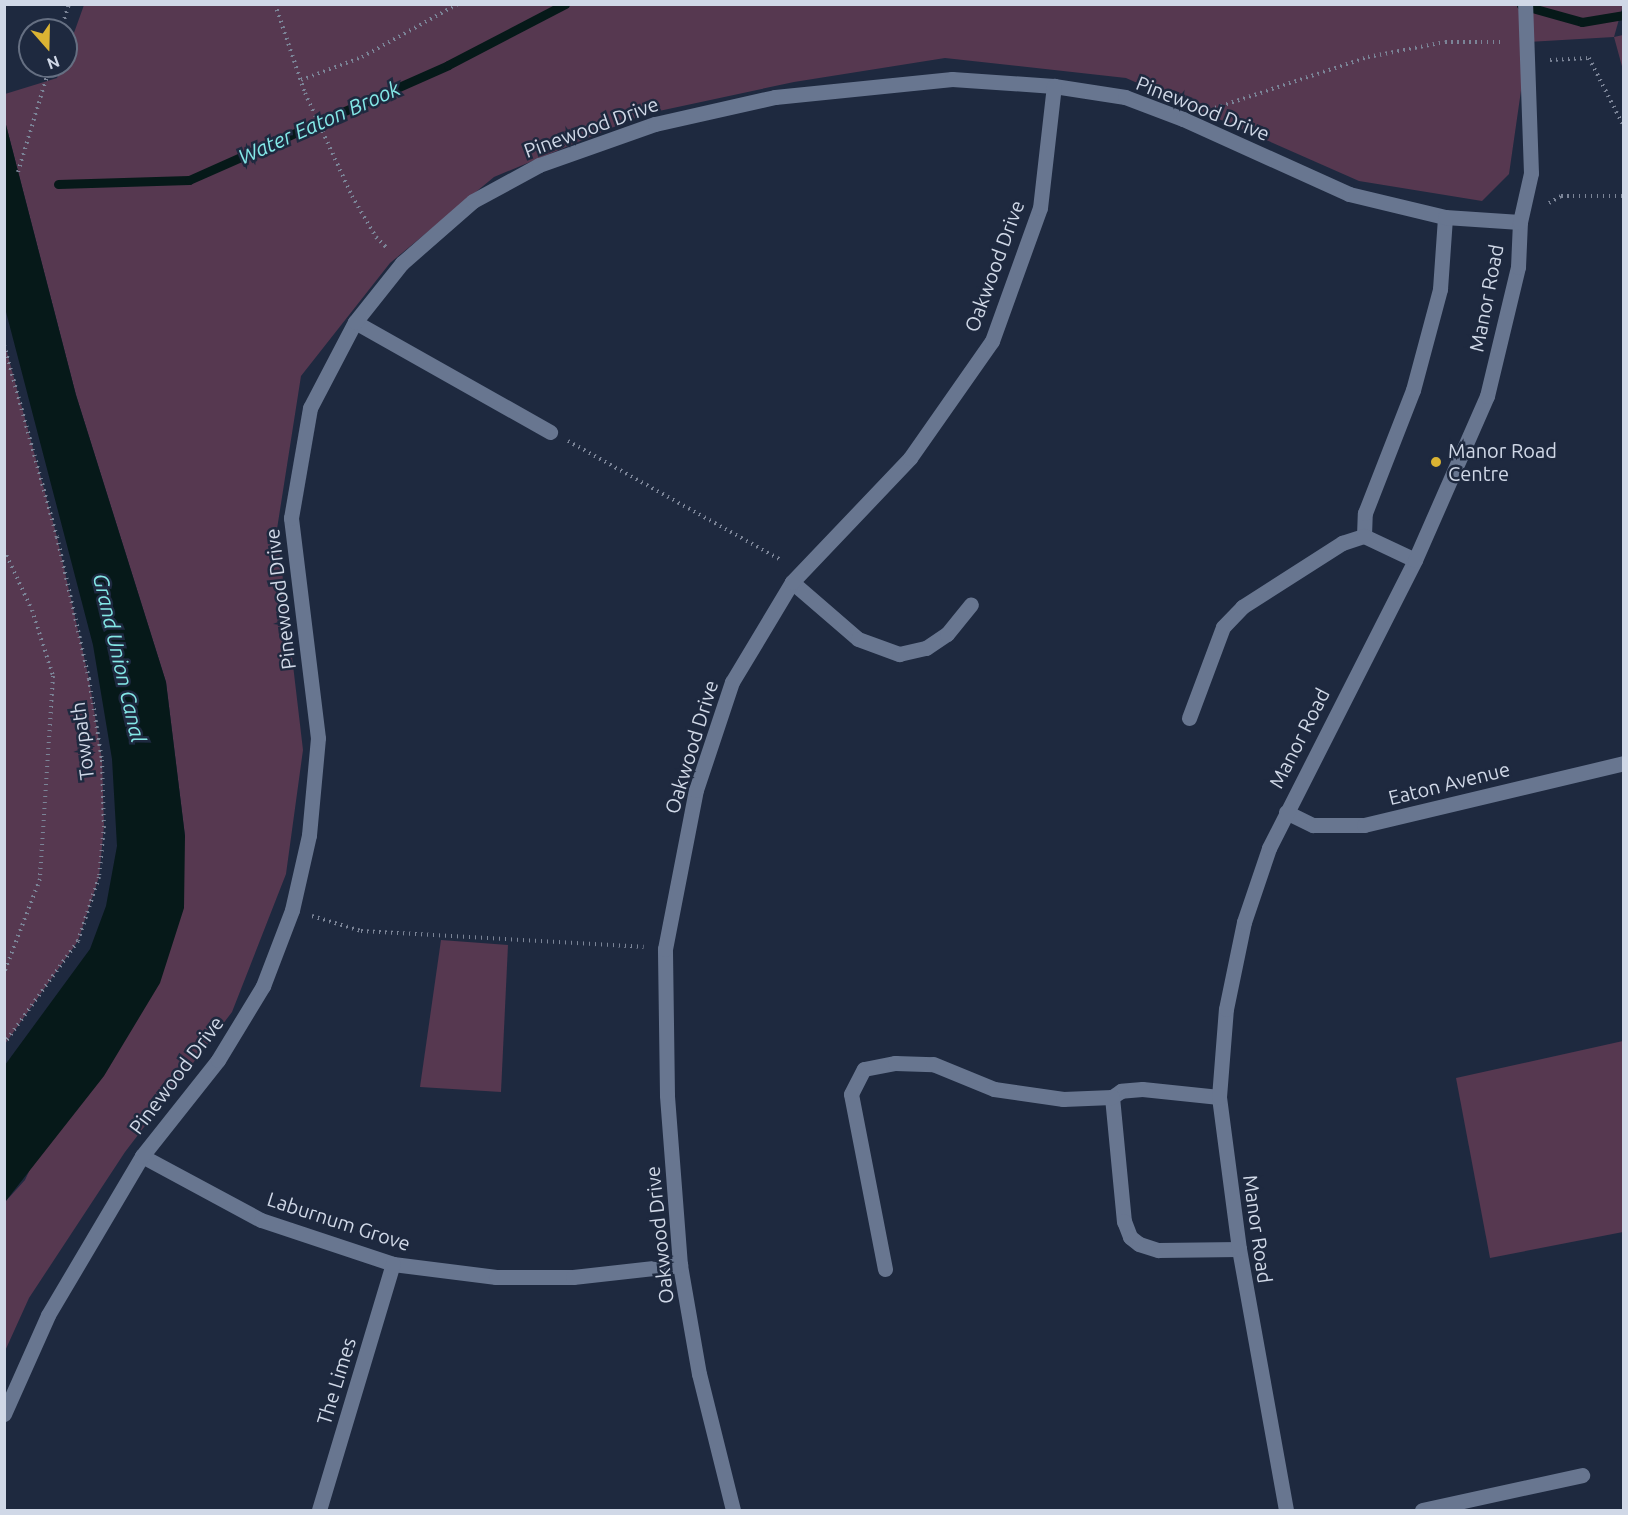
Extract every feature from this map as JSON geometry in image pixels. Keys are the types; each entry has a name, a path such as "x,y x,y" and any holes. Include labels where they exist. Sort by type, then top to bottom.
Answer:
{"street":[{"name":"Manor Road","path":"1286,1510 1239,1250 1219,1098 1226,1009 1244,922 1286,812 1415,560 1488,396 1518,267 1520,222 1531,173 1525,4"},
{"name":"Pinewood Drive","path":"4,1414 48,1315 142,1156 219,1060 263,986 292,910 309,835 318,738 291,518 310,408 355,322 402,263 473,201 539,165 655,124 775,97 952,79 1054,86 1125,97 1183,119 1349,194 1445,217 1520,222"},
{"name":"Oakwood Drive","path":"733,1510 699,1374 680,1264 667,1095 665,949 696,790 728,693 792,582 910,458 992,341 1040,208 1054,86"},
{"path":"1364,536 1365,513 1413,390 1440,289 1445,217"},
{"path":"355,322 550,432"},
{"path":"1190,718 1223,627 1242,607 1342,543 1364,536 1415,560"},
{"path":"792,582 858,639 899,654 926,648 947,634 971,603"},
{"name":"Eaton Avenue","path":"1286,812 1313,825 1364,825 1623,763"},
{"path":"885,1269 851,1094 864,1069 895,1063 933,1064 994,1089 1063,1099 1112,1097 1121,1091 1142,1089 1219,1098"},
{"path":"1112,1097 1124,1221 1130,1237 1138,1245 1158,1250 1239,1250"},
{"name":"Laburnum Grove","path":"142,1156 261,1220 393,1264 496,1277 573,1277 680,1264"},
{"name":"The Limes","path":"319,1510 393,1264"},
{"path":"1422,1510 1582,1475"}],"path":[{"path":"275,4 305,93 334,156 376,237 402,263"},
{"path":"301,80 371,52 458,4"},
{"path":"1183,119 1368,57 1445,42 1528,42"},
{"path":"1528,61 1589,58 1623,127"},
{"path":"18,172 46,78"},
{"path":"1520,222 1561,196 1623,196"},
{"name":"Towpath","path":"4,345 57,537 89,679 102,760 104,826 99,877 78,941 4,1044"},
{"path":"550,432 781,559 792,582"},
{"path":"4,550 32,610 52,676 40,879 4,973"},
{"path":"292,910 361,931 596,942 665,949"}],"shaded area":[{"path":"84,5 1623,5 1614,37 1528,42 1509,174 1482,201 1359,181 1126,78 945,58 794,82 645,114 494,177 390,263 301,376 277,529 303,750 286,874 232,1012 125,1152 29,1298 5,1351 5,1202 25,1180 185,836 166,682 76,395 5,121 5,94 57,78 78,78 78,22"},
{"path":"1623,35 1623,70 1614,37"},
{"path":"5,345 57,537 89,679 102,760 104,826 99,877 78,941 5,1044"},
{"path":"441,940 508,945 501,1092 420,1087"},
{"path":"1623,1041 1623,1232 1490,1258 1456,1078"}],"water":[{"name":"Grand Union Canal","path":"5,121 76,395 166,682 185,836 184,908 160,983 104,1076 5,1202 5,1065 90,949 106,906 117,846 112,759 93,645 5,308"}],"waterway":[{"name":"Water Eaton Brook","path":"58,184 189,180 448,65 565,4"},
{"name":"Water Eaton Brook","path":"1521,5 1582,22 1624,15"}],"place":[{"name":"Manor Road Centre","path":"1436,462"}]}
